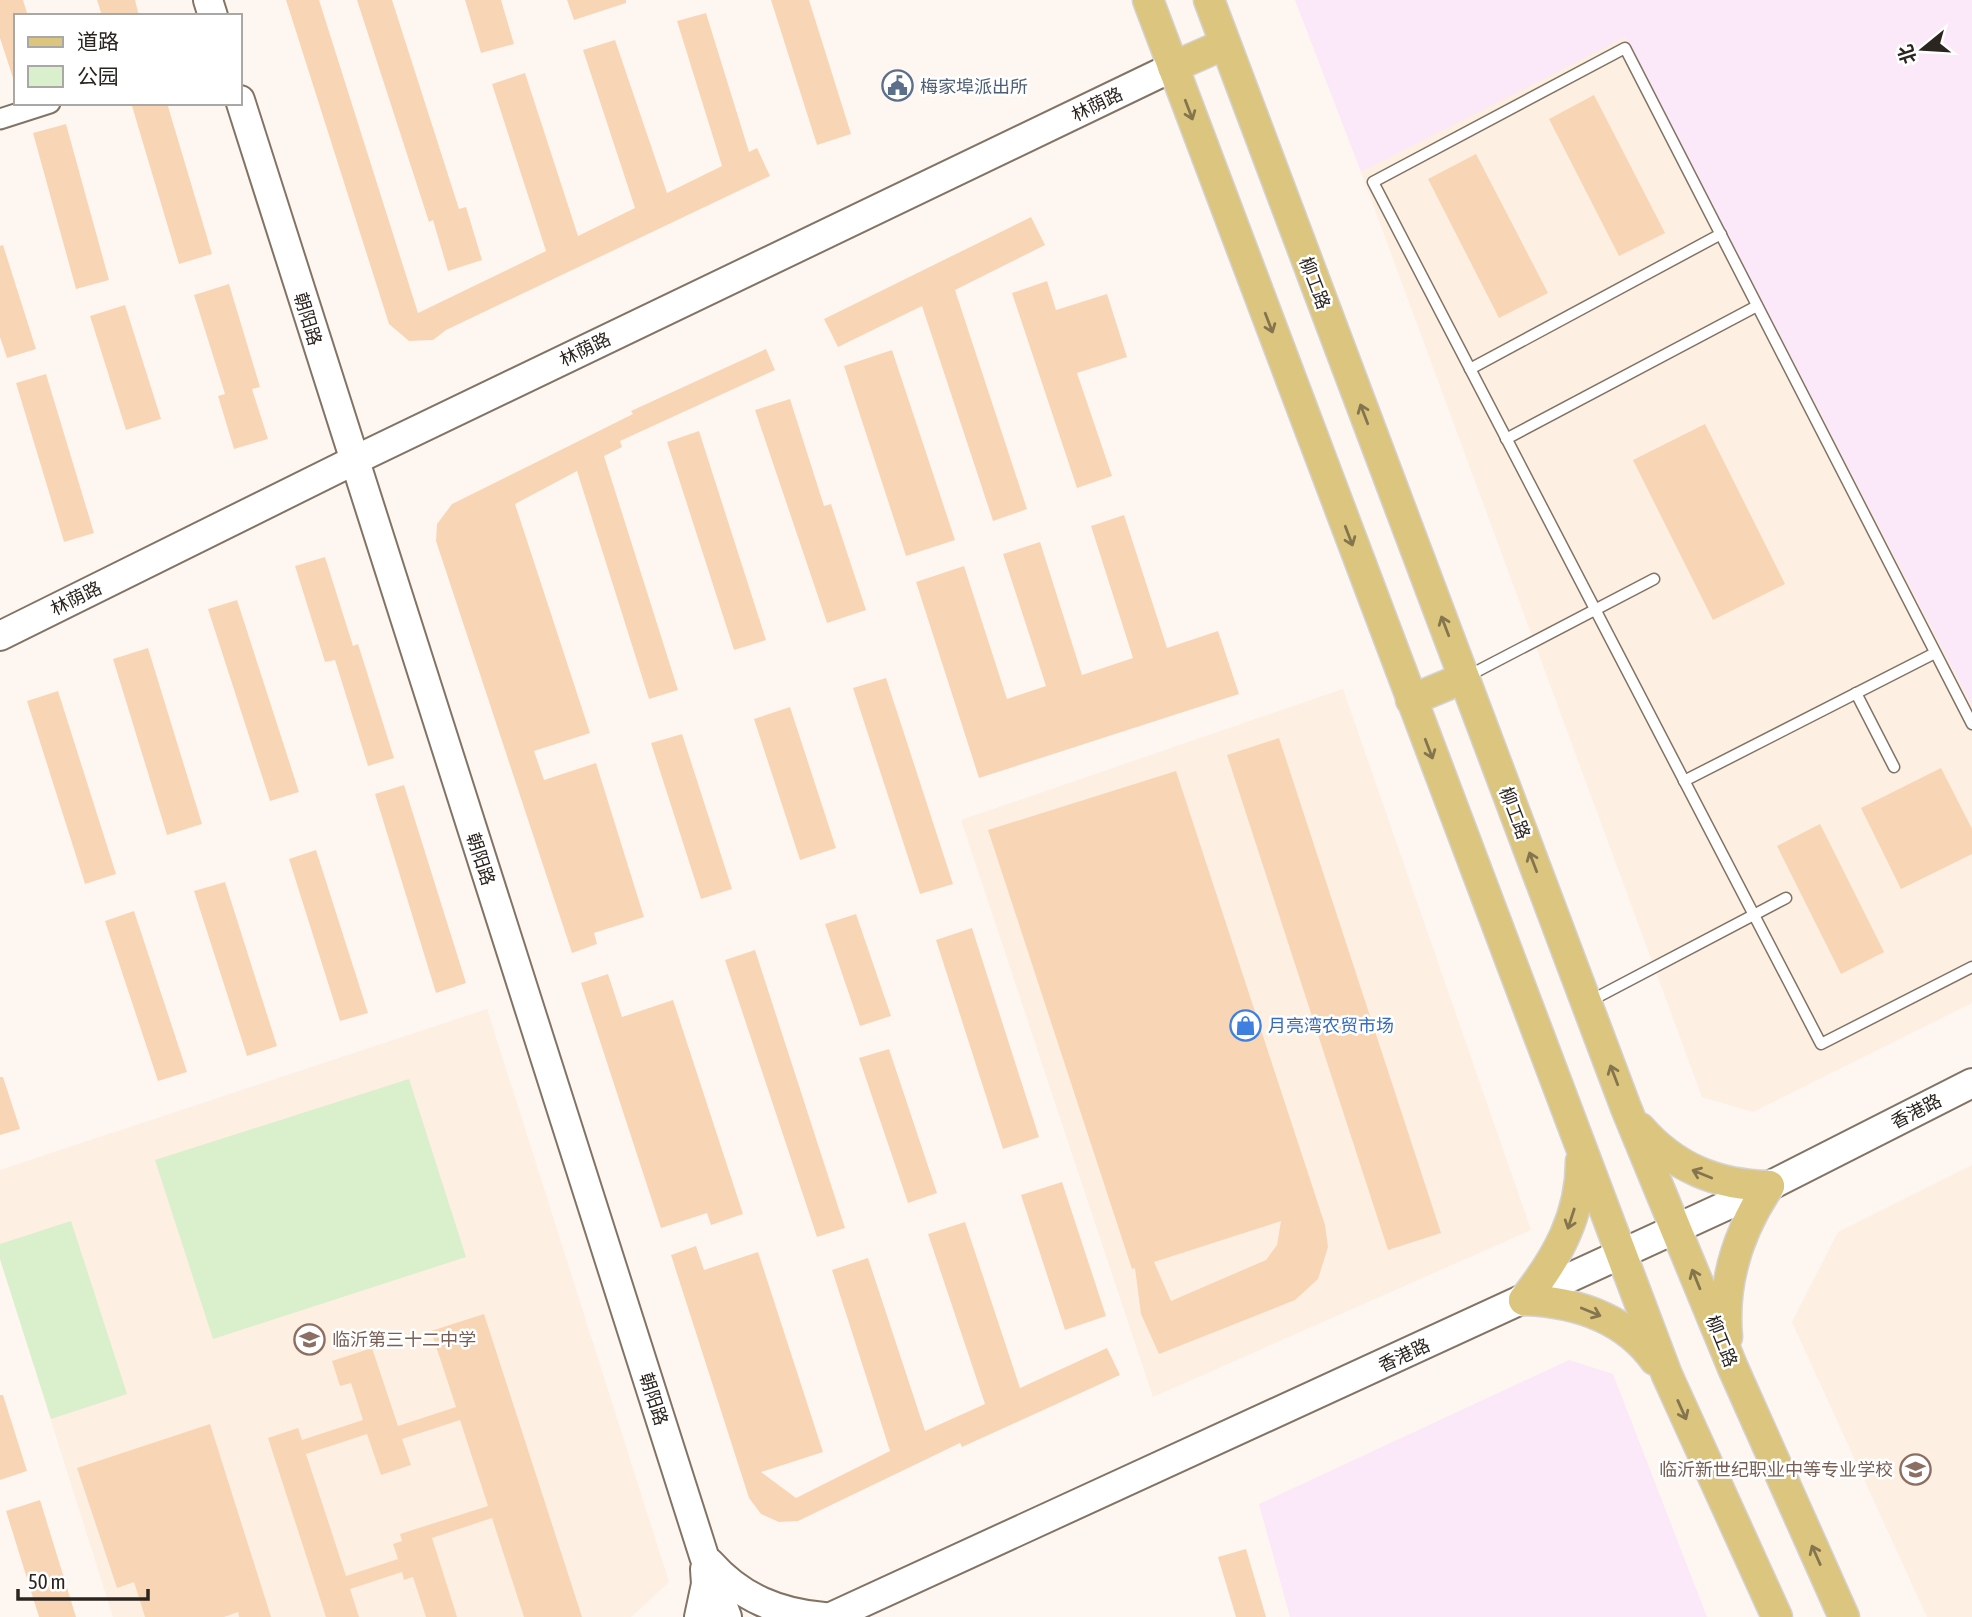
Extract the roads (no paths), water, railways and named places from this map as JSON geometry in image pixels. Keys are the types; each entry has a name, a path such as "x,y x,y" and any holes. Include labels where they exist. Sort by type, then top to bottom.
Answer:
{"main road":[{"path":"1148,0 1620,1255 1667,1375 1777,1617"},
{"name":"柳工路","path":"1209,0 1626,1108 1732,1368 1844,1617"},
{"path":"1173,67 1225,44"},
{"path":"1411,700 1464,678"},
{"path":"1626,1108 1652,1142 1686,1168 1727,1182 1769,1186 1747,1222 1730,1273 1726,1326 1732,1368"},
{"path":"1524,1300 1556,1255 1571,1223 1579,1188 1581,1152"},
{"path":"1524,1300 1552,1301 1580,1307 1606,1318 1650,1353 1667,1375"}],"street":[{"name":"林荫路","path":"0,636 353,461 1173,67"},
{"path":"0,119 44,105"},
{"name":"朝阳路","path":"242,105 704,1556 727,1617"},
{"name":"香港路","path":"831,1617 1769,1186 1972,1083"},
{"path":"699,1617 706,1584 704,1556"},
{"path":"704,1556 738,1589 759,1601 781,1610 824,1617"}],"lane":[{"path":"1972,724 1625,48 1373,182 1821,1044 1972,967"},
{"path":"1470,369 1721,234"},
{"path":"1506,439 1758,306"},
{"path":"1464,678 1654,579"},
{"path":"1684,781 1936,653"},
{"path":"1856,693 1894,767"},
{"path":"1587,1003 1786,898"}],"place":[{"name":"梅家埠派出所","path":"897,86"},
{"name":"月亮湾农贸市场","path":"1245,1025"},
{"name":"临沂第三十二中学","path":"309,1339"},
{"name":"临沂新世纪职业中等专业学校","path":"1916,1469"}]}
